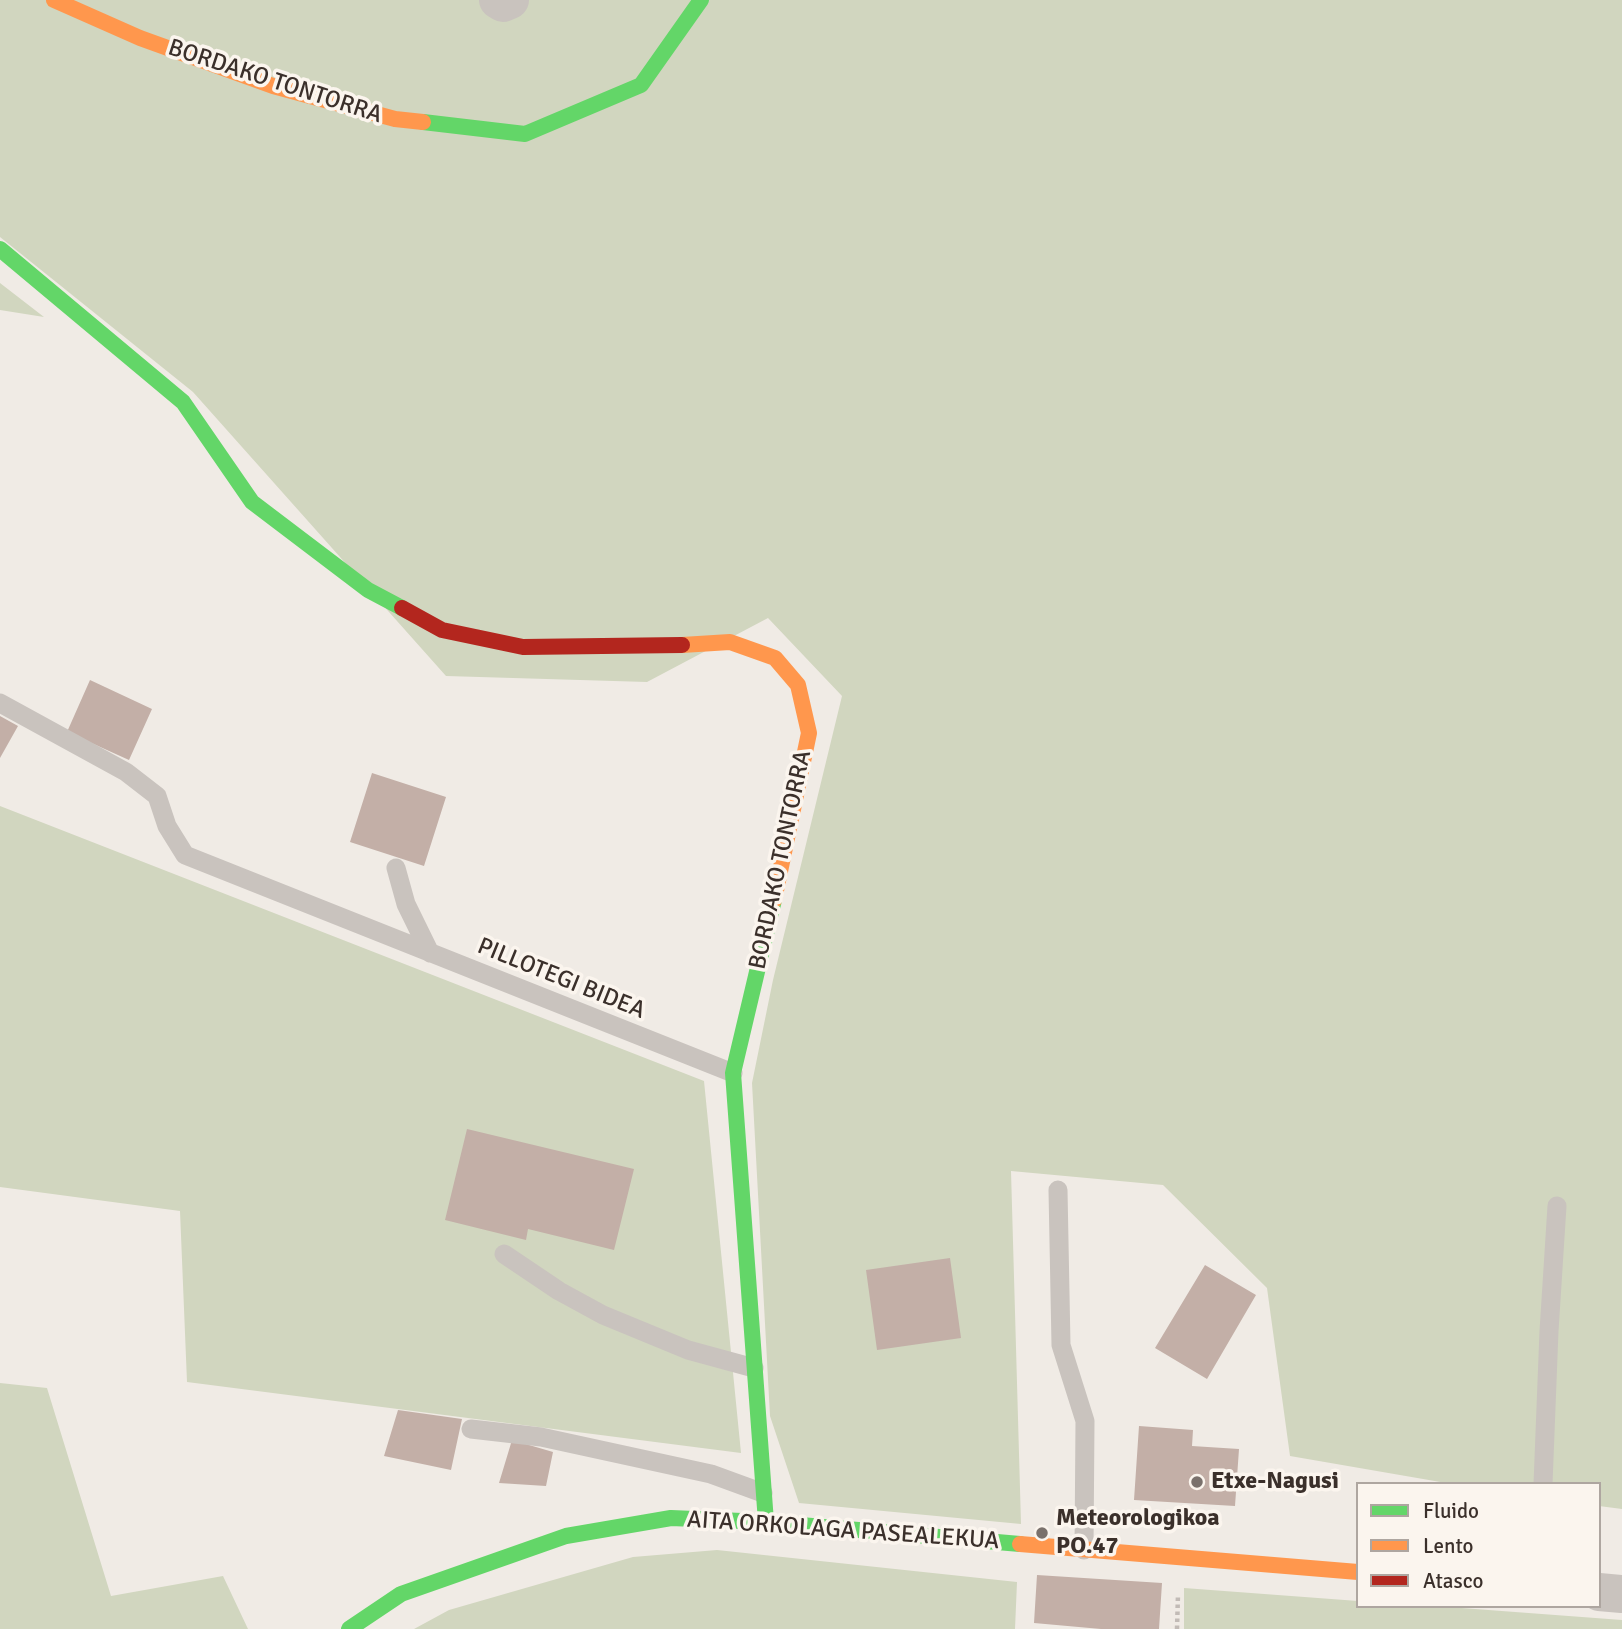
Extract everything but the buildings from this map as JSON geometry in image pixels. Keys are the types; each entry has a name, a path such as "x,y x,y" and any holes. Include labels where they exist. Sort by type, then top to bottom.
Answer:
{"street":[{"name":"BORDAKO TONTORRA","path":"54,0 140,38 287,90 395,119 525,134 641,85 701,0"},
{"path":"498,0 503,3 510,0"},
{"name":"BORDAKO TONTORRA","path":"0,249 183,402 253,502 378,596 442,630 523,647 669,646 730,642 775,658 799,685 809,733 778,885 733,1073"},
{"path":"733,1073 766,1522"},
{"name":"AITA ORKOLAGA PASEALEKUA","path":"349,1629 401,1594 566,1536 671,1518 766,1522 1356,1572"},
{"path":"1601,1592 1622,1594"}],"lane":[{"name":"PILLOTEGI BIDEA","path":"0,703 126,772 157,796 167,826 185,855 733,1073"},
{"path":"396,868 406,904 430,953"},
{"path":"1058,1190 1061,1345 1085,1421 1084,1550"},
{"path":"1543,1482 1549,1331 1558,1206"},
{"path":"504,1254 603,1315 688,1350 754,1368"},
{"path":"471,1429 541,1437 711,1474 763,1493"}],"green space":[{"path":"0,0 1622,0 1622,1509 1601,1506 1601,1482 1440,1482 1290,1456 1267,1288 1163,1185 1011,1171 1021,1524 799,1503 770,1416 752,1083 773,980 842,696 768,618 647,682 446,676 193,392 0,237"},
{"path":"0,283 44,317 0,310"},
{"path":"0,806 704,1081 741,1453 187,1382 180,1211 0,1187"},
{"path":"0,1383 47,1388 111,1596 223,1576 248,1629 0,1629"},
{"path":"717,1550 1017,1582 1015,1629 414,1629 449,1610 633,1557"},
{"path":"1184,1588 1356,1601 1356,1608 1462,1608 1622,1620 1622,1629 1184,1629"}],"traffic: fast":[{"path":"423,122 525,134 641,85 701,0"},
{"path":"0,249 183,402 252,502 368,590 402,608"},
{"path":"766,1522 733,1073 774,900"},
{"path":"349,1629 401,1594 566,1536 671,1518 766,1522 1020,1544"}],"traffic: slow":[{"path":"54,0 140,38 273,86 395,119 423,122"},
{"path":"682,645 730,642 775,658 798,685 809,733 774,900"},
{"path":"1020,1544 1356,1572"}],"traffic: jam":[{"path":"402,608 442,630 523,647 682,645"}],"place":[{"name":"Etxe-Nagusi","path":"1197,1482"},
{"name":"Meteorologikoa PO.47","path":"1042,1533"}]}
